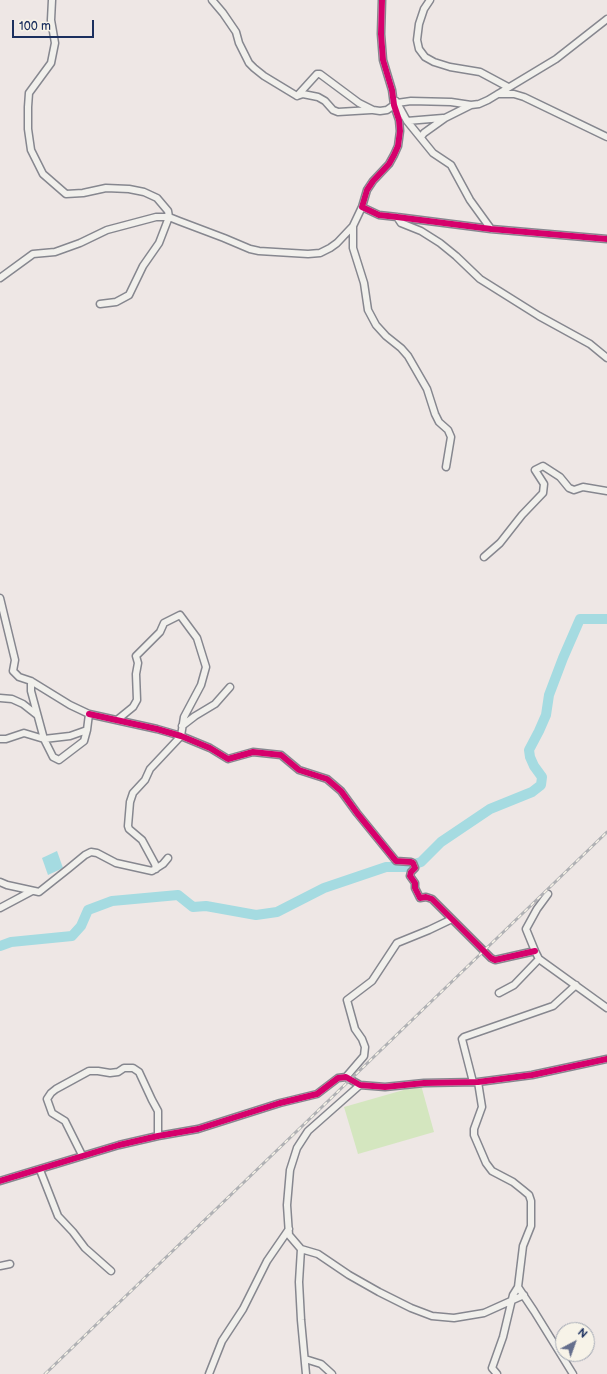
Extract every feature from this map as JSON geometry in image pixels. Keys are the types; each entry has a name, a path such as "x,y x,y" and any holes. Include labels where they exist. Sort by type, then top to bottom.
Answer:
{"street":[{"path":"52,0 51,20 55,43 51,63 29,93 28,107 28,129 31,150 44,174 66,194 83,193 106,188 129,189 144,192 157,198 168,211 169,218 158,243 143,266 129,295 116,302 100,304"},
{"path":"212,0 236,32 239,43 249,63 254,68 264,76 297,96 303,94 318,97 325,101 333,110 338,112 387,110 396,104 421,100 471,105 479,104 556,59 607,19"},
{"path":"0,278 33,254 55,252 80,243 107,230 140,220 156,217 169,218 250,249 259,251 308,254 320,252 337,244 353,226 362,207 367,190 373,181 389,164 398,146 400,131 399,120 396,104 383,60 381,34 382,0"},
{"path":"430,0 424,9 419,24 417,40 419,49 425,57 434,62 450,67 480,72 508,87"},
{"path":"297,96 314,75 320,74 353,99 373,110"},
{"path":"497,94 514,94 524,97 607,137"},
{"path":"396,104 433,153 451,165 470,200 491,229"},
{"path":"421,137 424,133 445,118 471,105"},
{"path":"408,121 445,118"},
{"path":"362,207 379,215 491,229 607,239"},
{"path":"397,217 401,223 421,231 440,243 480,279 539,316 590,344 607,358"},
{"path":"353,226 353,248 364,283 368,310 376,325 408,356 427,389 439,422 448,430 451,437 446,467"},
{"path":"484,557 500,543 522,515 544,493 544,484 534,470 543,466 560,477 569,488 574,490 583,487 607,491"},
{"path":"0,598 15,660 14,671 19,677 89,714 157,729 181,736 210,748 228,759 253,752 281,755 299,770 327,779 341,791 395,860 411,862 414,865 414,869 410,876 415,883 415,888 420,898 426,897 432,899 491,958 495,960 535,951"},
{"path":"117,720 133,707 137,700 136,674 138,662 136,656 160,632 164,623 180,615 197,638 206,667 201,685 184,717 181,736 150,769 145,780 133,793 130,802 129,829 142,840 155,864 156,869"},
{"path":"31,682 31,691 44,739 53,757 58,760 84,741 89,714"},
{"path":"182,726 215,704 230,687"},
{"path":"0,698 12,699 22,704 38,716"},
{"path":"0,739 6,739 24,733 44,739 70,736 87,730"},
{"path":"0,882 7,886 39,892 85,855 91,852 116,863 152,871 168,858"},
{"path":"0,908 32,891"},
{"path":"548,894 537,909 526,930 539,959 576,984 607,1008"},
{"path":"346,1077 364,1056 362,1039 355,1029 347,1000 372,981 397,943 429,930 452,918"},
{"path":"499,993 514,985 539,959"},
{"path":"496,1374 492,1368 503,1337 513,1295 518,1287 523,1246 531,1226 531,1201 529,1195 513,1182 492,1171 486,1163 474,1135 474,1129 482,1107 462,1039 553,1006 576,984"},
{"path":"0,1181 40,1170 119,1144 198,1129 280,1103 317,1094 338,1078 346,1077 360,1085 385,1087 424,1083 475,1082 532,1075 607,1059"},
{"path":"82,1155 66,1121 52,1113 47,1099 56,1089 89,1071 98,1070 110,1073 118,1072 124,1068 133,1068 139,1072 158,1111 158,1136"},
{"path":"360,1085 308,1131 297,1148 290,1170 287,1205 289,1235 301,1250 318,1254 349,1275 379,1292 411,1308 432,1316 454,1318 484,1313 524,1295"},
{"path":"40,1170 58,1216 84,1248 112,1271"},
{"path":"209,1374 222,1341 243,1309 267,1261 289,1229"},
{"path":"301,1250 299,1282 306,1374"},
{"path":"0,1266 10,1264"},
{"path":"518,1287 573,1374"},
{"path":"305,1359 321,1364 332,1374"}],"green space":[{"path":"421,1085 434,1132 358,1154 344,1107"}],"water":[{"path":"57,851 63,868 48,875 42,858"}],"waterway":[{"path":"0,946 11,942 72,936 81,926 88,910 112,901 178,895 193,907 206,906 256,915 277,912 324,888 386,867 405,867 421,862 441,842 490,809 532,792 541,785 542,777 534,766 529,750 546,715 549,695 563,658 580,619 607,619"}],"railway":[{"path":"45,1374 607,832"}],"cycle path":[{"path":"382,0 381,34 383,60 392,90 400,131 398,146 394,155 389,164 373,181 367,190 362,207 379,215 491,229 607,239"},
{"path":"89,714 157,729 181,736 210,748 228,759 253,752 281,755 299,770 327,779 341,791 396,861 413,863 415,868 411,872 410,876 415,883 415,888 420,898 426,897 432,899 491,958 495,960 535,951"},
{"path":"0,1181 119,1145 198,1129 280,1103 317,1094 338,1078 346,1077 360,1085 385,1087 424,1083 478,1082 532,1075 607,1059"}]}
